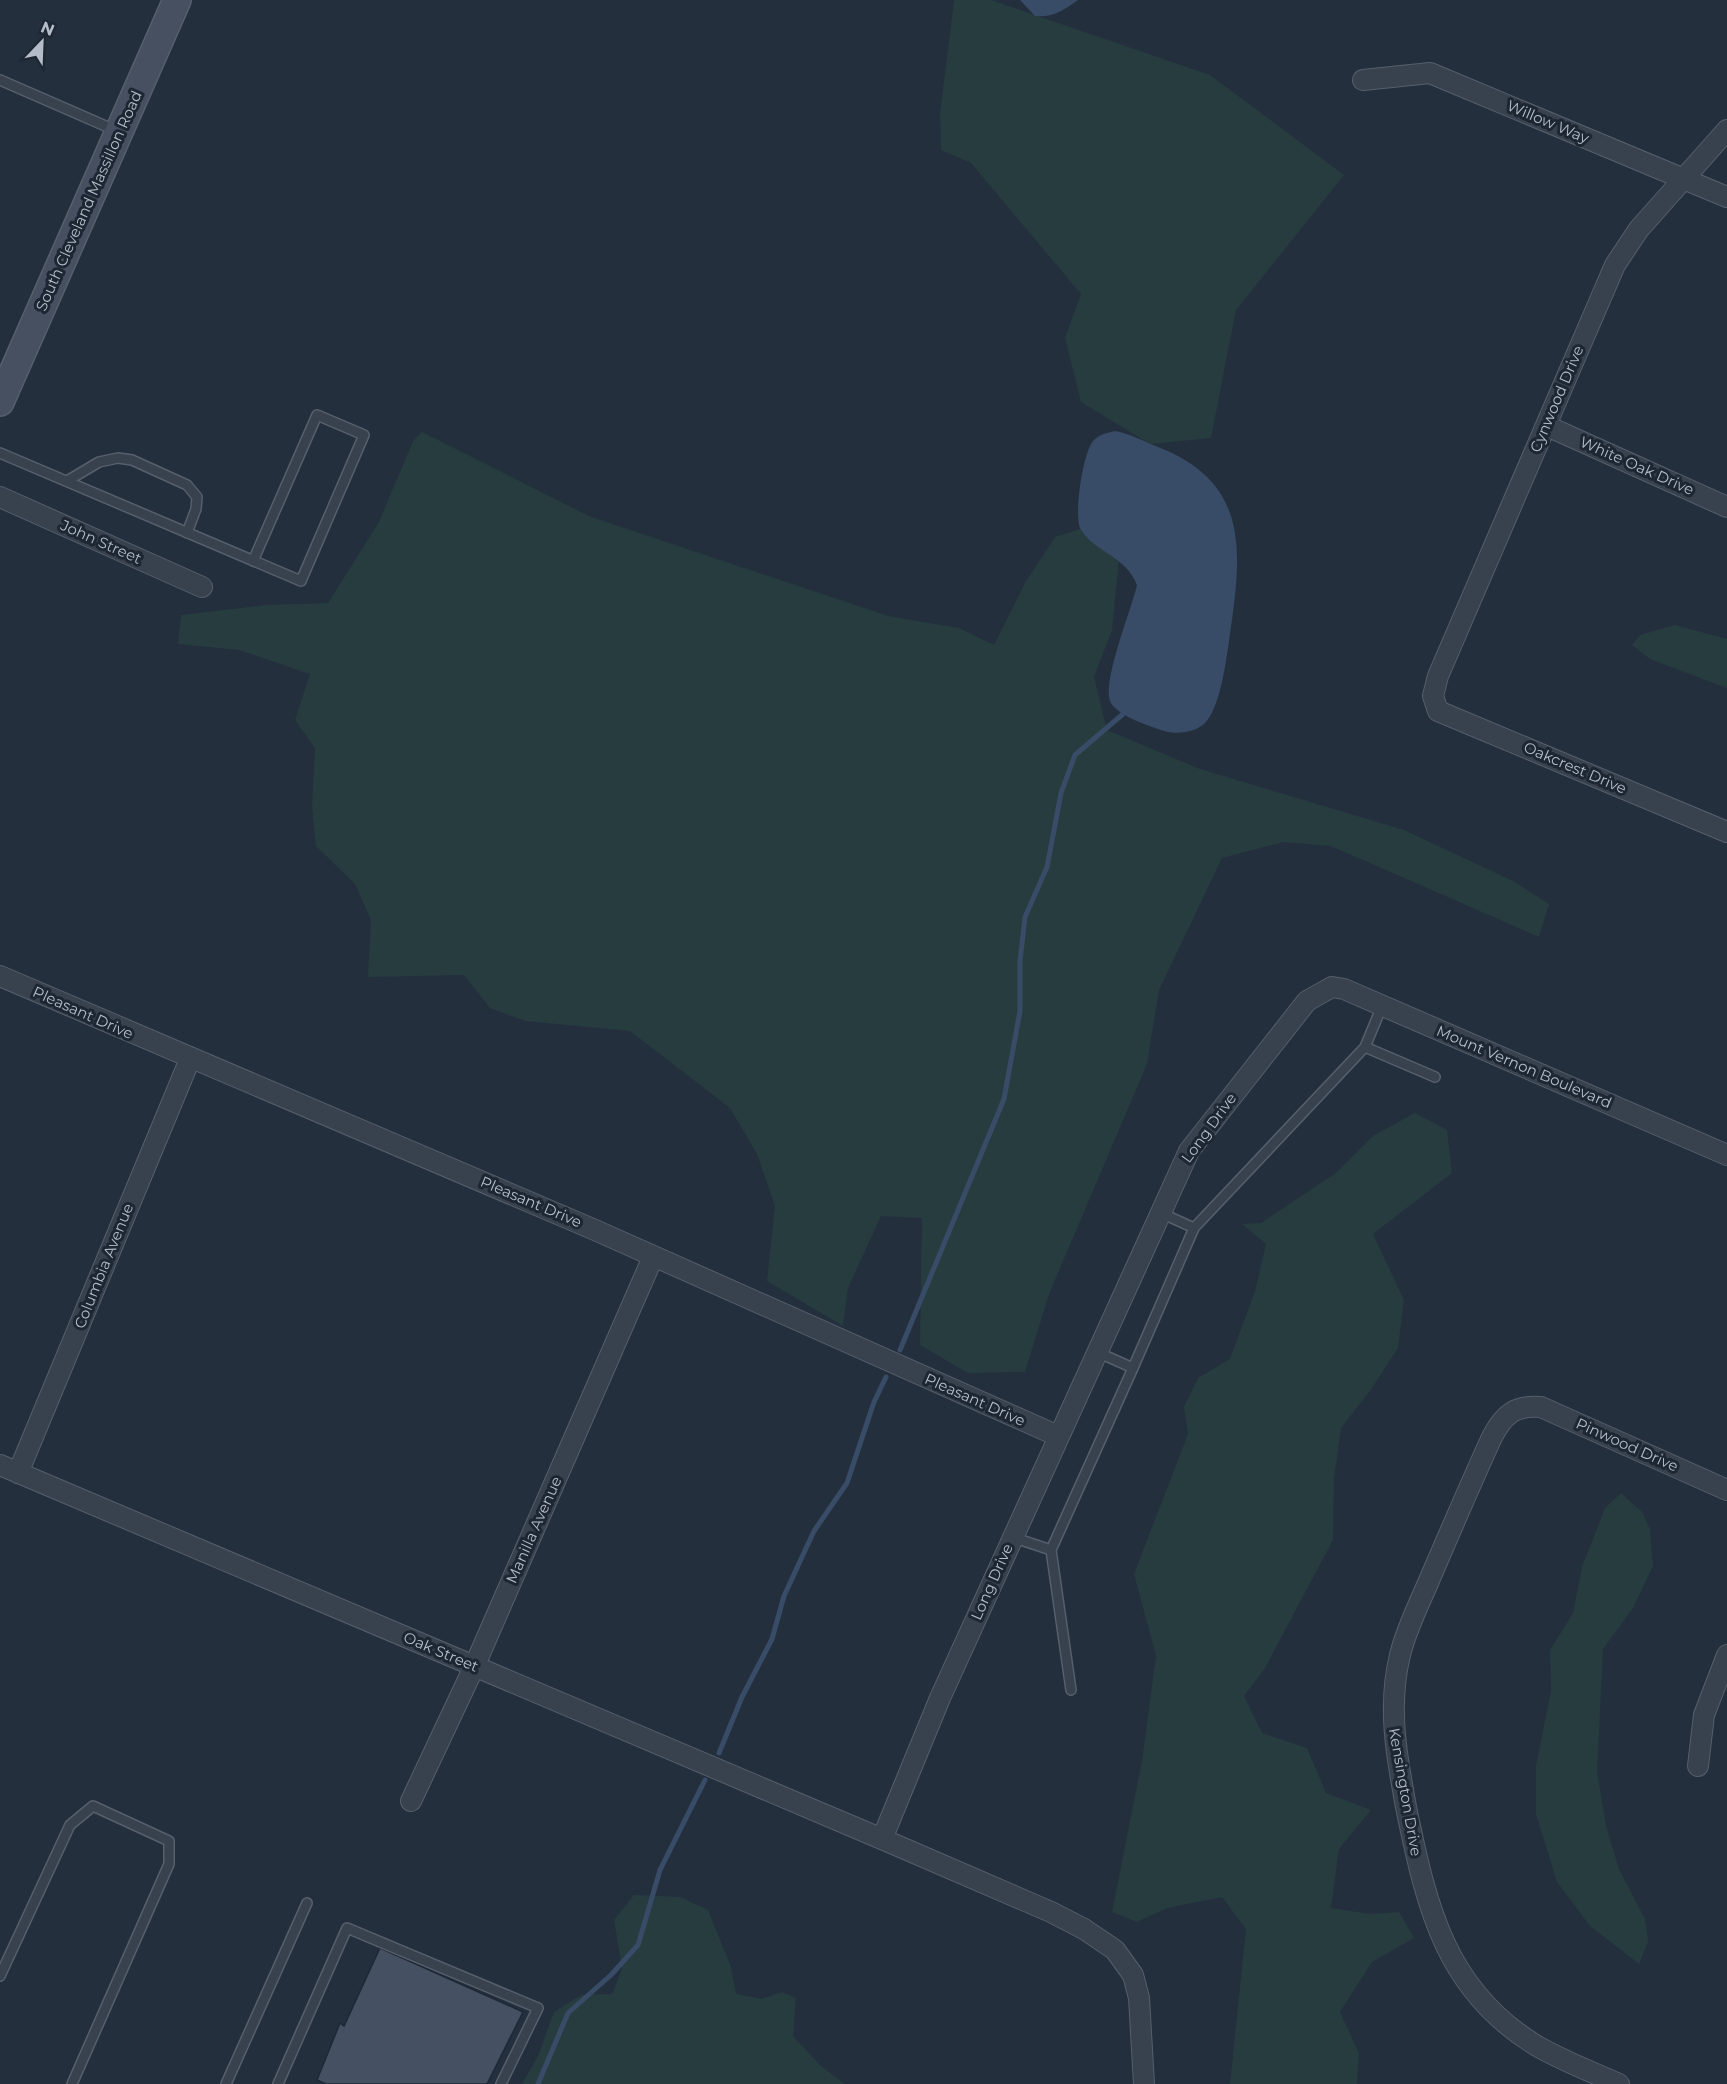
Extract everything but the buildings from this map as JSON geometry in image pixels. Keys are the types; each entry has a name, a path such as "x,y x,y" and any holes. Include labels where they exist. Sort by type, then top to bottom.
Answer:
{"main road":[{"name":"South Cleveland Massillon Road","path":"3,386 177,0"}],"street":[{"name":"Willow Way","path":"1363,80 1430,73 1727,197"},
{"name":"Cynwood Drive","path":"1432,696 1438,676 1615,265 1639,229 1685,180 1727,130"},
{"name":"White Oak Drive","path":"1547,426 1727,507"},
{"name":"John Street","path":"0,497 202,587"},
{"name":"Oakcrest Drive","path":"1432,696 1438,711 1727,832"},
{"name":"Pleasant Drive","path":"0,976 190,1059 468,1175 1058,1436"},
{"name":"Mount Vernon Boulevard","path":"1319,993 1332,987 1344,989 1727,1155"},
{"name":"Long Drive","path":"882,1839 903,1783 1012,1537 1189,1151 1307,1001 1319,993"},
{"name":"Columbia Avenue","path":"9,1469 190,1059"},
{"name":"Manilla Avenue","path":"411,1801 474,1667 653,1257"},
{"name":"Pinwood Drive","path":"1526,1406 1542,1407 1727,1490"},
{"name":"Kensington Drive","path":"1526,1406 1507,1414 1492,1437 1406,1635 1397,1670 1393,1704 1396,1755 1425,1895 1437,1932 1455,1967 1482,2002 1517,2033 1556,2056 1619,2084"},
{"name":"Oak Street","path":"9,1469 882,1839"},
{"path":"1698,1766 1704,1715 1727,1655"},
{"path":"882,1839 1051,1912 1115,1950 1133,1975 1139,1998 1144,2084"}],"lane":[{"path":"0,80 119,132"},
{"path":"0,453 67,481 187,533 253,561 301,581 364,435 317,414 253,561"},
{"path":"67,481 99,462 118,458 132,460 187,485 196,497 196,509 187,533"},
{"path":"1071,1690 1051,1550 1194,1228 1365,1047 1382,1005"},
{"path":"1365,1047 1435,1077"},
{"path":"1160,1213 1194,1228"},
{"path":"1096,1352 1133,1368"},
{"path":"1012,1537 1051,1550"},
{"path":"0,1976 69,1825 93,1806 169,1841 169,1864 72,2084"},
{"path":"226,2084 307,1903"},
{"path":"278,2084 348,1928 538,2008 501,2084"}],"green space":[{"path":"954,0 991,0 1210,75 1344,175 1236,310 1211,438 1150,444 1081,402 1065,338 1081,294 971,163 941,150 940,113"},
{"path":"422,432 591,517 888,616 959,628 994,645 1025,583 1055,537 1080,529 1096,545 1119,559 1112,630 1094,677 1107,730 1200,769 1404,830 1513,881 1549,904 1539,937 1331,846 1284,842 1222,858 1159,990 1147,1064 1049,1294 1025,1372 968,1373 920,1345 922,1218 881,1216 848,1288 843,1326 767,1281 775,1206 757,1154 730,1108 630,1031 525,1021 490,1008 464,975 368,977 371,920 355,884 316,846 312,807 315,748 295,720 310,674 239,650 178,644 181,615 266,605 328,603 379,522 413,441"},
{"path":"1675,625 1727,639 1727,688 1650,659 1632,645 1640,635"},
{"path":"1415,1113 1447,1130 1452,1173 1373,1234 1404,1300 1398,1348 1370,1391 1341,1428 1334,1479 1333,1540 1265,1668 1244,1696 1262,1733 1307,1748 1326,1793 1371,1810 1339,1849 1331,1908 1370,1914 1399,1912 1414,1938 1372,1962 1340,2012 1359,2053 1357,2084 1230,2084 1246,1929 1222,1897 1167,1908 1137,1922 1112,1912 1142,1761 1156,1656 1134,1574 1188,1434 1184,1407 1198,1378 1230,1359 1255,1291 1266,1244 1242,1224 1261,1223 1336,1173 1373,1136"},
{"path":"1621,1493 1642,1512 1650,1529 1653,1566 1633,1608 1603,1649 1597,1772 1606,1826 1619,1869 1645,1919 1648,1942 1639,1964 1590,1926 1557,1882 1536,1814 1536,1766 1551,1690 1550,1650 1573,1613 1582,1567 1605,1508"},
{"path":"634,1895 680,1897 708,1910 731,1967 736,1994 761,1999 782,1992 796,1998 793,2036 821,2066 845,2084 522,2084 538,2056 554,2012 581,1995 612,1994 622,1969 614,1920"}],"water":[{"path":"1020,0 1078,0 1058,12 1047,16 1035,16"},
{"path":"1115,431 1137,438 1189,462 1211,481 1225,502 1234,526 1237,552 1236,580 1222,684 1210,716 1200,727 1189,731 1176,733 1164,731 1132,719 1111,703 1109,694 1113,664 1137,585 1125,567 1081,530 1078,512 1083,470 1090,446 1099,436"}],"waterway":[{"path":"900,1350 1004,1099 1020,1011 1020,961 1025,917 1047,867 1061,793 1075,755 1123,714"},
{"path":"719,1753 742,1697 772,1639 784,1596 814,1531 847,1483 874,1402 886,1377"},
{"path":"538,2084 568,2013 611,1975 638,1945 660,1870 705,1780"}]}
